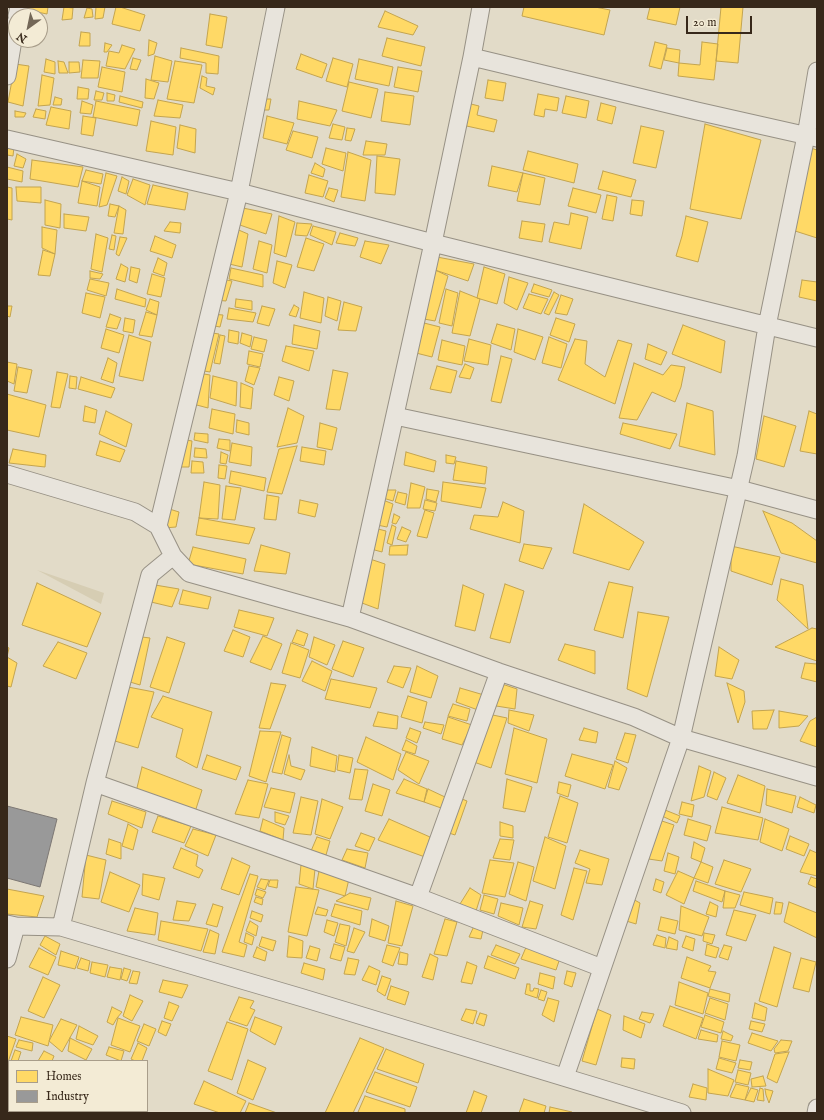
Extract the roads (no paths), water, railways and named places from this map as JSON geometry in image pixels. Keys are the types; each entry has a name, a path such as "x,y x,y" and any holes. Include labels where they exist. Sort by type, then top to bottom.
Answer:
{"street":[{"path":"158,526 239,192 276,7"},
{"path":"350,618 433,243 481,7"},
{"path":"7,76 12,48"},
{"path":"472,57 812,137"},
{"path":"565,1077 681,738 739,490 767,326 812,137 817,71"},
{"path":"7,139 239,192 433,243 817,338"},
{"path":"395,416 739,490 817,510"},
{"path":"7,474 135,512 158,526 173,556 189,573 350,618 499,672 634,717 681,738 817,777"},
{"path":"61,927 95,783 150,576 173,556"},
{"path":"418,897 499,672"},
{"path":"95,783 418,897 602,968"},
{"path":"7,959 12,925 61,927 311,1000 682,1113"},
{"path":"816,1113 817,1108"}]}
